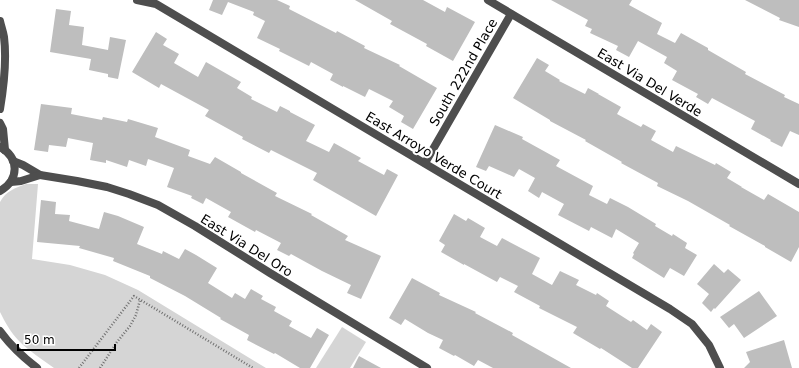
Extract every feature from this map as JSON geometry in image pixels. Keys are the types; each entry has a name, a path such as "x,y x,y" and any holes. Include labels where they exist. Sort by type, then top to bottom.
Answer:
{"street":[{"name":"East Arroyo Verde Court","path":"137,0 156,4 670,309 692,324 709,344 720,368"},
{"name":"East Via Del Verde","path":"488,0 799,184"},
{"name":"South 222nd Place","path":"425,163 511,14"},
{"path":"0,21 4,35 6,56 4,85 0,109"},
{"path":"0,123 3,129 3,149 12,157 15,172 11,182 6,188 0,191"},
{"name":"East Via Del Oro","path":"14,161 40,175 107,188 129,194 158,205 195,226 427,368"},
{"name":"East Via Del Oro","path":"11,182 21,181 40,175"},
{"path":"0,331 8,342 37,368"}],"path":[{"path":"78,368 134,296 253,368"},
{"path":"100,368 117,342 130,326 136,315 140,300"}],"shaded area":[{"path":"26,184 38,184 32,259 70,265 105,275 138,290 266,368 54,368 31,352 13,334 0,312 0,202 8,193"},
{"path":"342,327 366,342 350,368 316,368"}],"building":[{"path":"213,0 277,0 290,6 289,9 336,33 337,31 365,46 364,48 400,65 399,66 437,88 413,129 401,122 404,116 389,107 393,101 369,89 365,97 330,80 333,74 311,62 309,66 279,51 280,49 257,38 265,21 253,15 254,12 228,2 222,15 209,10"},
{"path":"355,0 423,0 445,12 447,7 475,22 453,61 426,46 427,44 390,24 392,21"},
{"path":"551,0 632,0 629,5 662,23 657,34 675,43 681,33 746,72 745,74 799,104 799,135 790,131 782,147 770,141 771,140 751,129 755,121 712,98 708,104 696,97 698,94 672,80 677,71 664,63 667,57 638,41 629,57 616,50 618,46 590,33 592,29 585,26 588,20"},
{"path":"745,0 799,0 799,27 779,20 780,18"},
{"path":"56,9 71,11 69,25 84,27 82,45 108,50 110,37 126,40 118,79 108,77 108,74 89,70 91,59 50,52"},
{"path":"156,32 167,39 163,45 179,54 174,63 198,77 206,62 241,82 237,88 252,97 251,99 277,112 280,106 315,125 306,141 329,152 334,143 361,158 358,161 384,175 387,169 398,175 376,216 313,180 317,173 271,150 269,153 242,139 243,137 205,116 209,110 161,84 159,88 132,72"},
{"path":"537,58 549,65 545,71 560,80 559,81 585,94 588,88 621,107 617,114 641,127 643,124 656,131 651,140 673,152 676,146 715,165 716,163 731,172 727,178 741,187 764,200 768,194 799,212 799,247 791,262 688,201 657,186 658,183 621,163 622,162 585,141 586,140 550,121 513,98"},
{"path":"41,104 72,108 71,114 102,120 103,117 127,122 128,119 158,128 155,137 190,150 188,156 210,164 215,157 277,193 275,196 312,214 311,215 348,236 345,240 381,256 361,299 347,293 351,285 291,254 289,256 277,250 281,243 256,230 255,232 228,217 231,212 206,198 203,204 191,198 192,196 167,187 174,168 148,159 146,166 129,160 127,167 106,160 106,163 90,160 93,143 68,138 66,147 49,145 48,152 34,150"},
{"path":"495,125 523,137 522,139 560,160 556,166 593,186 589,195 607,204 610,198 656,224 655,226 672,236 673,234 687,243 685,248 697,255 684,276 670,268 664,278 632,258 633,253 639,243 616,229 612,238 591,227 589,231 558,215 564,204 542,192 539,198 528,191 535,178 519,169 514,177 489,166 486,171 476,167"},
{"path":"41,200 56,202 55,214 70,215 69,221 99,229 104,212 144,227 137,244 162,254 163,251 179,259 185,249 217,268 208,283 232,298 235,293 245,299 251,289 263,296 261,299 276,307 274,311 292,321 289,326 311,338 317,328 329,335 310,368 300,368 275,353 274,354 247,340 249,335 220,319 221,318 185,296 150,278 150,276 113,261 114,258 79,248 80,246 37,242"},
{"path":"454,214 466,221 468,218 485,228 480,237 497,246 502,238 540,258 532,274 552,285 560,271 579,280 576,285 596,295 597,293 609,301 606,306 631,322 633,320 647,330 651,324 662,332 638,368 632,368 601,348 600,349 573,333 577,327 539,308 540,306 514,292 518,286 500,277 497,282 441,252 445,245 439,241"},
{"path":"714,264 724,273 728,269 741,280 711,312 702,303 709,294 697,284"},
{"path":"412,278 440,293 439,295 476,312 475,313 513,333 512,335 571,368 493,368 478,360 474,366 439,348 443,340 405,319 401,325 389,318"},
{"path":"759,291 777,316 744,338 734,324 729,328 720,317"},
{"path":"784,340 792,368 744,368 750,362 746,352"},
{"path":"359,356 381,368 353,368"}]}
